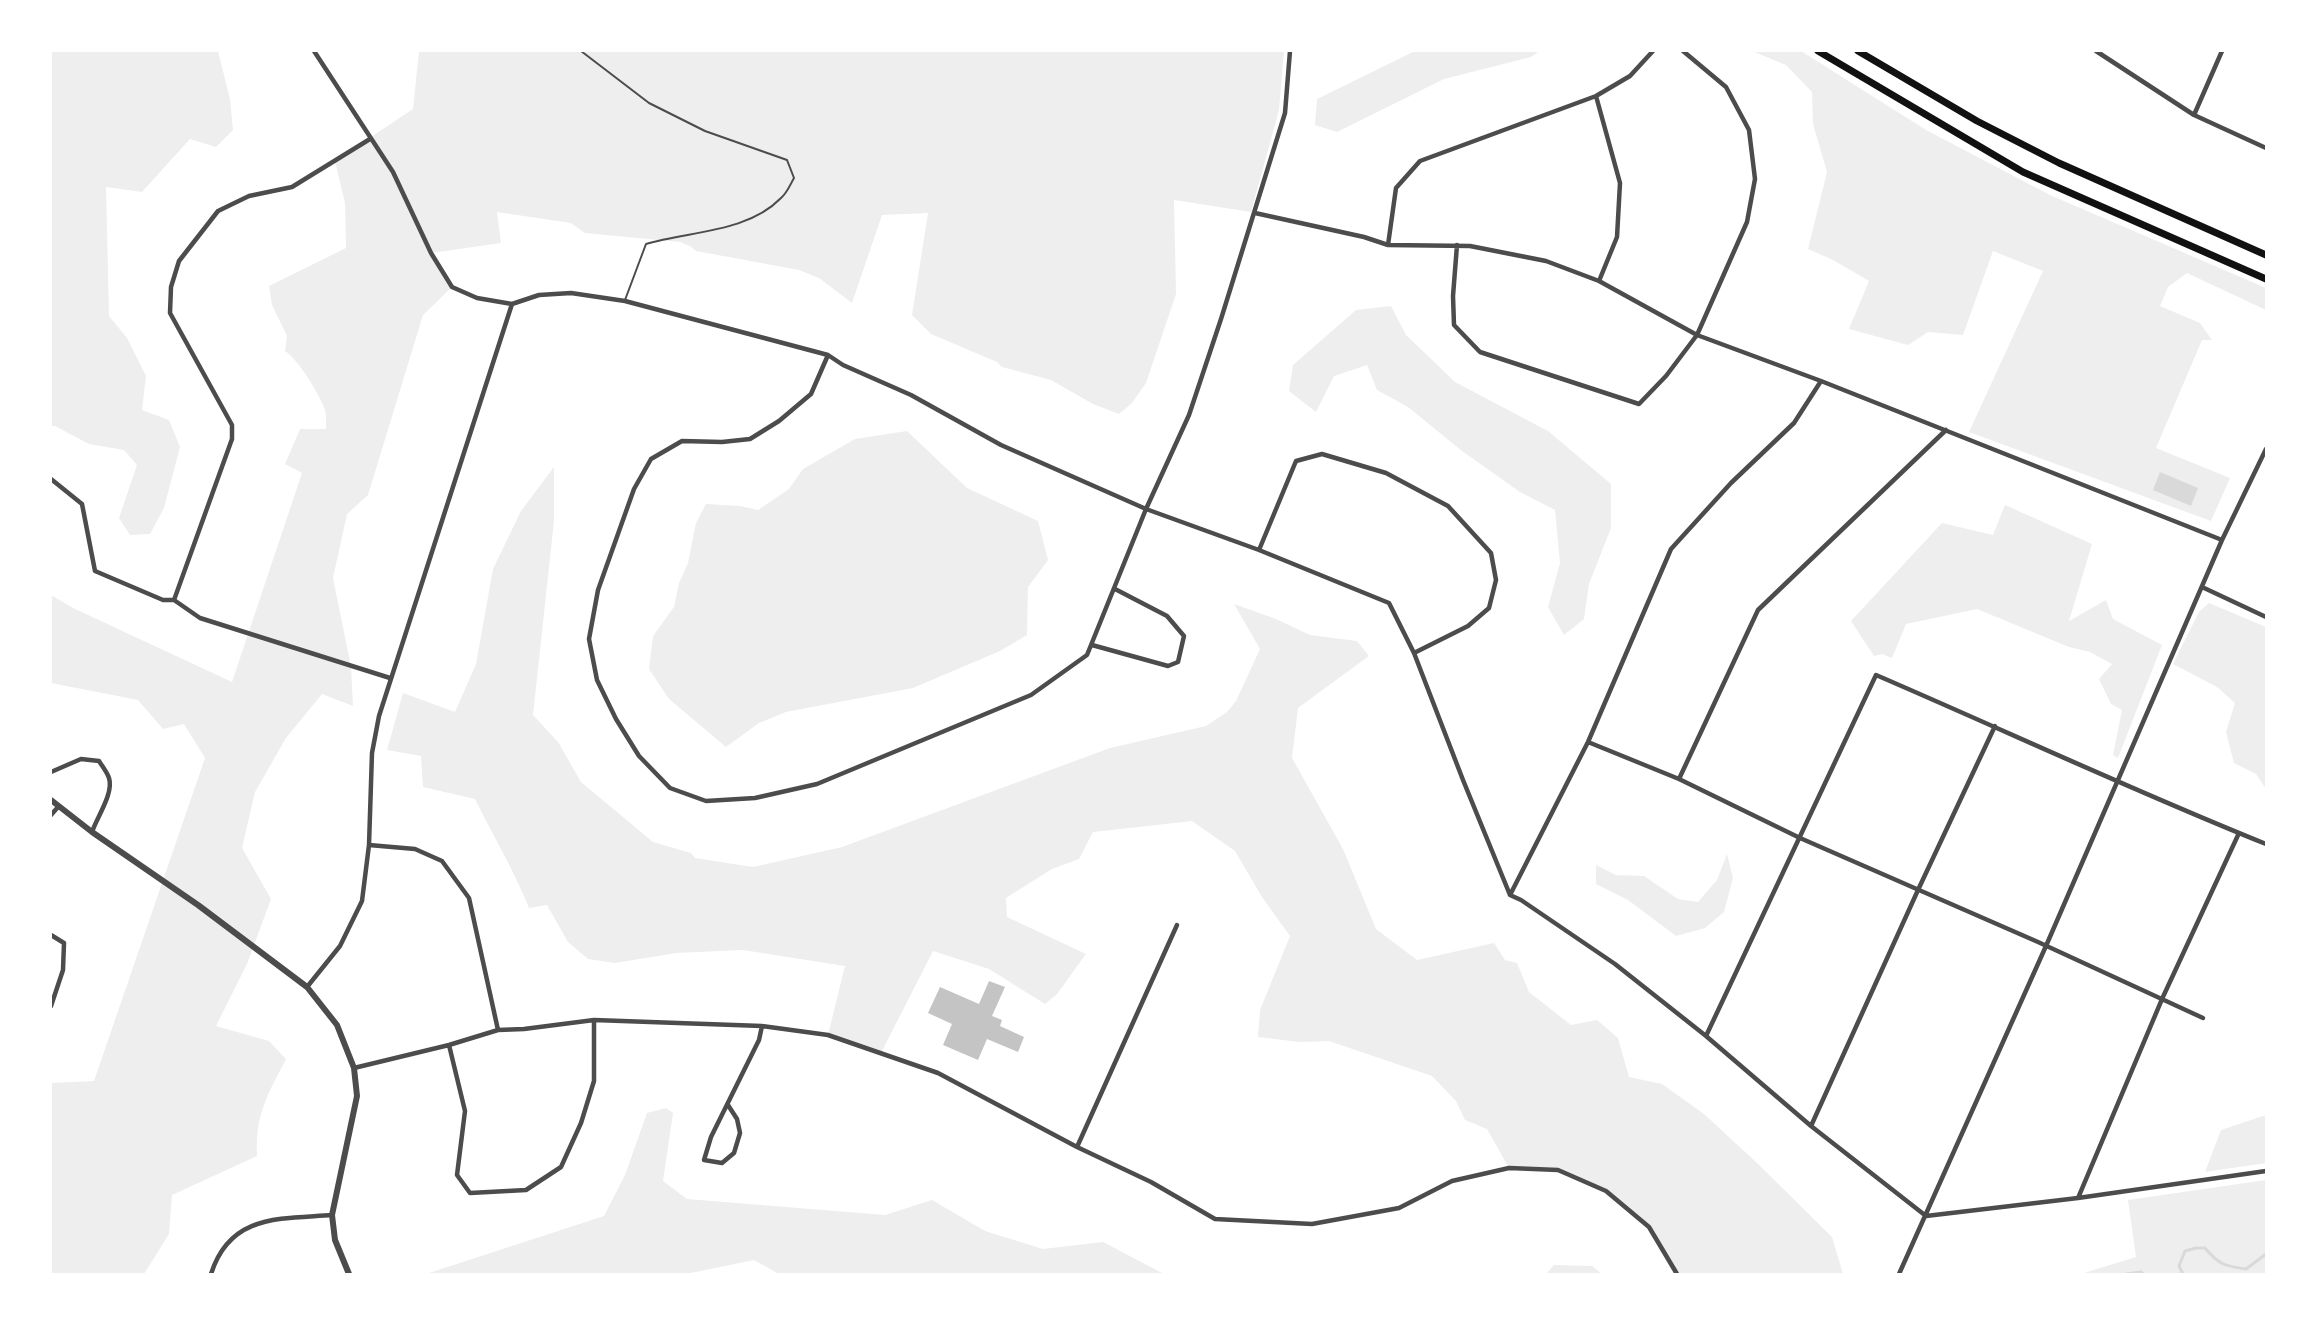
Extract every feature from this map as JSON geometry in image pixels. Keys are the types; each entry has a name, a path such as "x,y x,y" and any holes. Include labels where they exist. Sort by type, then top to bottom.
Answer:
{"main road":[{"path":"1818,51 2023,172 2266,279"},
{"path":"1858,51 1977,121 2059,163 2266,255"}],"street":[{"path":"828,355 811,394 779,420 750,438 722,442 682,441 651,459 634,489 598,590 589,639 597,680 616,719 639,756 670,788 706,801 754,798 817,784 1031,695 1088,655 1146,508 1189,415 1255,213 1285,112 1290,51"},
{"path":"1388,245 1396,188 1420,161 1596,96 1630,76 1653,51"},
{"path":"1457,245 1453,296 1454,326 1480,352 1639,404 1666,376 1697,334 1747,222 1755,179 1749,130 1726,87 1683,51"},
{"path":"2096,51 2194,115 2266,148"},
{"path":"2194,115 2222,51"},
{"path":"317,53 393,172 431,253 452,287 477,298 512,304 539,296 571,293 625,301 828,355 843,365 911,395 1001,444 1146,508 1259,550 1389,603 1414,653 1510,895 1521,900 1616,964 1706,1036 1811,1126 1926,1216 2078,1198 2266,1171"},
{"path":"1596,96 1620,183 1617,237 1599,281"},
{"path":"174,600 232,439 232,425 170,313 171,287 179,261 218,211 249,196 292,188 370,138"},
{"path":"1255,213 1364,237 1388,245 1457,245 1546,261 1599,281 1697,334 2222,540"},
{"path":"307,987 340,946 362,901 369,845 372,753 379,716 512,304"},
{"path":"1510,895 1588,742 1671,549 1731,483 1794,423 1821,381"},
{"path":"1679,779 1758,610 1946,430"},
{"path":"1899,1274 2046,946 2222,540 2266,449"},
{"path":"1259,550 1296,461 1322,454 1386,473 1448,506 1491,553 1496,580 1489,608 1468,626 1414,653"},
{"path":"51,479 82,504 95,571 163,600 174,600 200,618 390,678"},
{"path":"2202,587 2266,617"},
{"path":"1092,645 1167,666 1178,662 1184,636 1167,616 1114,588"},
{"path":"1706,1036 1876,675 2116,781 2266,844"},
{"path":"1811,1126 1995,726"},
{"path":"1588,742 1679,779 1800,838 2203,1018"},
{"path":"51,772 81,759 99,761 109,778 109,795 99,812 92,832"},
{"path":"51,800 92,832 198,905 307,987 337,1025 354,1068 357,1096 332,1215 335,1240 349,1274"},
{"path":"51,815 58,807"},
{"path":"2078,1198 2162,999 2239,833"},
{"path":"369,845 415,849 442,861 469,898 498,1030"},
{"path":"1077,1147 1177,925"},
{"path":"51,935 64,943 63,970 51,1006"},
{"path":"354,1068 449,1046 498,1030 594,1020 762,1026 828,1035 938,1072 1077,1147 1151,1182 1215,1219 1312,1224 1399,1208 1452,1181 1509,1168 1558,1170 1606,1191 1649,1227 1677,1274"},
{"path":"449,1046 465,1111 457,1175 470,1193 526,1190 561,1167 581,1123 594,1081 594,1020"},
{"path":"728,1105 737,1119 740,1133 734,1153 722,1163 705,1160 711,1137 759,1040 762,1026"},
{"path":"211,1274 224,1246 244,1229 267,1219 332,1215"}],"lane":[{"path":"581,51 650,103 705,131 787,160 794,178 782,198 760,213 732,226 664,238 645,244 625,301"}],"shaded area":[{"path":"51,51 218,51 230,99 233,130 216,147 190,139 142,192 106,187 109,316 127,338 146,376 142,410 169,420 180,447 164,508 150,534 130,535 119,518 137,465 124,450 89,444 51,426"},
{"path":"419,51 1284,51 1279,110 1251,212 1174,200 1176,294 1146,383 1132,403 1119,414 1093,404 1051,380 1002,367 997,362 931,334 912,315 928,213 882,215 852,303 819,278 799,270 696,251 680,242 585,233 571,223 497,212 501,243 431,253 452,287 423,315 368,495 347,514 333,578 351,667 353,706 322,694 286,738 255,792 242,848 271,899 247,964 216,1026 269,1041 286,1059 264,1105 258,1128 257,1156 172,1195 169,1234 144,1274 51,1274 51,1083 94,1081 205,758 184,724 163,729 138,700 51,683 51,595 73,608 232,682 302,473 285,464 300,429 326,429 325,411 320,398 301,368 285,351 287,336 272,305 269,286 346,248 345,203 335,161 413,109"},
{"path":"1415,51 1540,51 1531,57 1444,79 1337,132 1315,125 1317,99"},
{"path":"1752,51 1801,51 1926,130 2050,195 2266,288 2266,310 2187,273 2168,287 2160,306 2200,323 2212,340 2202,340 2156,448 2230,478 2211,521 1969,432 2043,271 1993,251 1963,335 1928,332 1908,345 1849,329 1869,281 1833,260 1808,249 1827,172 1813,124 1812,92 1786,65"},
{"path":"1391,306 1406,335 1455,382 1548,431 1611,484 1611,528 1589,584 1584,619 1564,635 1548,607 1560,563 1555,510 1520,492 1462,451 1408,407 1377,390 1367,365 1334,376 1316,412 1289,391 1293,365 1356,310"},
{"path":"907,431 967,488 1038,521 1048,560 1028,587 1027,635 1000,651 913,688 786,712 759,723 726,747 669,699 649,669 653,636 674,607 679,583 688,563 696,523 706,504 740,506 758,510 789,489 803,469 855,439"},
{"path":"554,467 554,521 533,715 558,742 581,782 653,842 691,853 695,858 753,867 842,847 1110,748 1206,726 1227,712 1236,701 1260,649 1234,604 1276,619 1310,635 1357,641 1369,656 1298,708 1292,758 1343,849 1376,929 1417,960 1494,943 1505,960 1517,963 1529,992 1571,1025 1597,1020 1618,1038 1629,1077 1662,1084 1704,1114 1756,1162 1832,1237 1843,1274 1677,1274 1649,1227 1606,1191 1558,1170 1509,1168 1487,1129 1465,1120 1456,1101 1432,1076 1329,1041 1300,1042 1258,1037 1260,1010 1290,936 1262,897 1235,851 1192,821 1093,832 1079,859 1052,869 1006,898 1007,917 1086,954 1057,994 1045,1004 989,969 933,951 881,1053 828,1035 845,966 743,950 676,953 615,963 588,959 568,942 547,905 529,908 475,799 423,787 421,756 387,750 403,693 455,712 476,664 493,569 521,511"},
{"path":"2160,472 2198,488 2191,506 2153,490"},
{"path":"2005,505 2092,544 2069,621 2106,600 2113,619 2162,645 2118,758 2113,755 2122,710 2111,704 2099,679 2112,664 2090,652 2069,647 1977,609 1906,624 1892,658 1882,654 1874,656 1851,621 1942,523 1993,535"},
{"path":"2209,603 2266,627 2266,789 2256,774 2234,763 2226,732 2235,703 2217,687 2173,664 2199,612"},
{"path":"1727,854 1733,878 1724,912 1705,928 1676,936 1628,900 1596,884 1596,865 1616,875 1644,876 1678,899 1698,902 1717,880"},
{"path":"666,1108 673,1113 663,1181 687,1199 885,1215 932,1200 985,1231 1043,1249 1103,1242 1164,1274 779,1274 754,1260 686,1274 426,1274 604,1216 625,1175 647,1113"},
{"path":"2266,1115 2266,1163 2205,1172 2221,1130"},
{"path":"2266,1180 2266,1274 2081,1274 2136,1257 2128,1200"},
{"path":"1554,1265 1592,1266 1602,1274 1546,1274"}],"building":[{"path":"989,981 1005,987 992,1016 1002,1020 1000,1026 1024,1037 1018,1052 987,1039 978,1060 943,1045 952,1024 928,1013 940,987 979,1004"}],"waterway":[{"path":"2183,1274 2179,1266 2185,1251 2196,1248 2205,1248 2223,1264 2246,1269 2266,1254"},
{"path":"2126,1274 2141,1272 2143,1274"}]}
